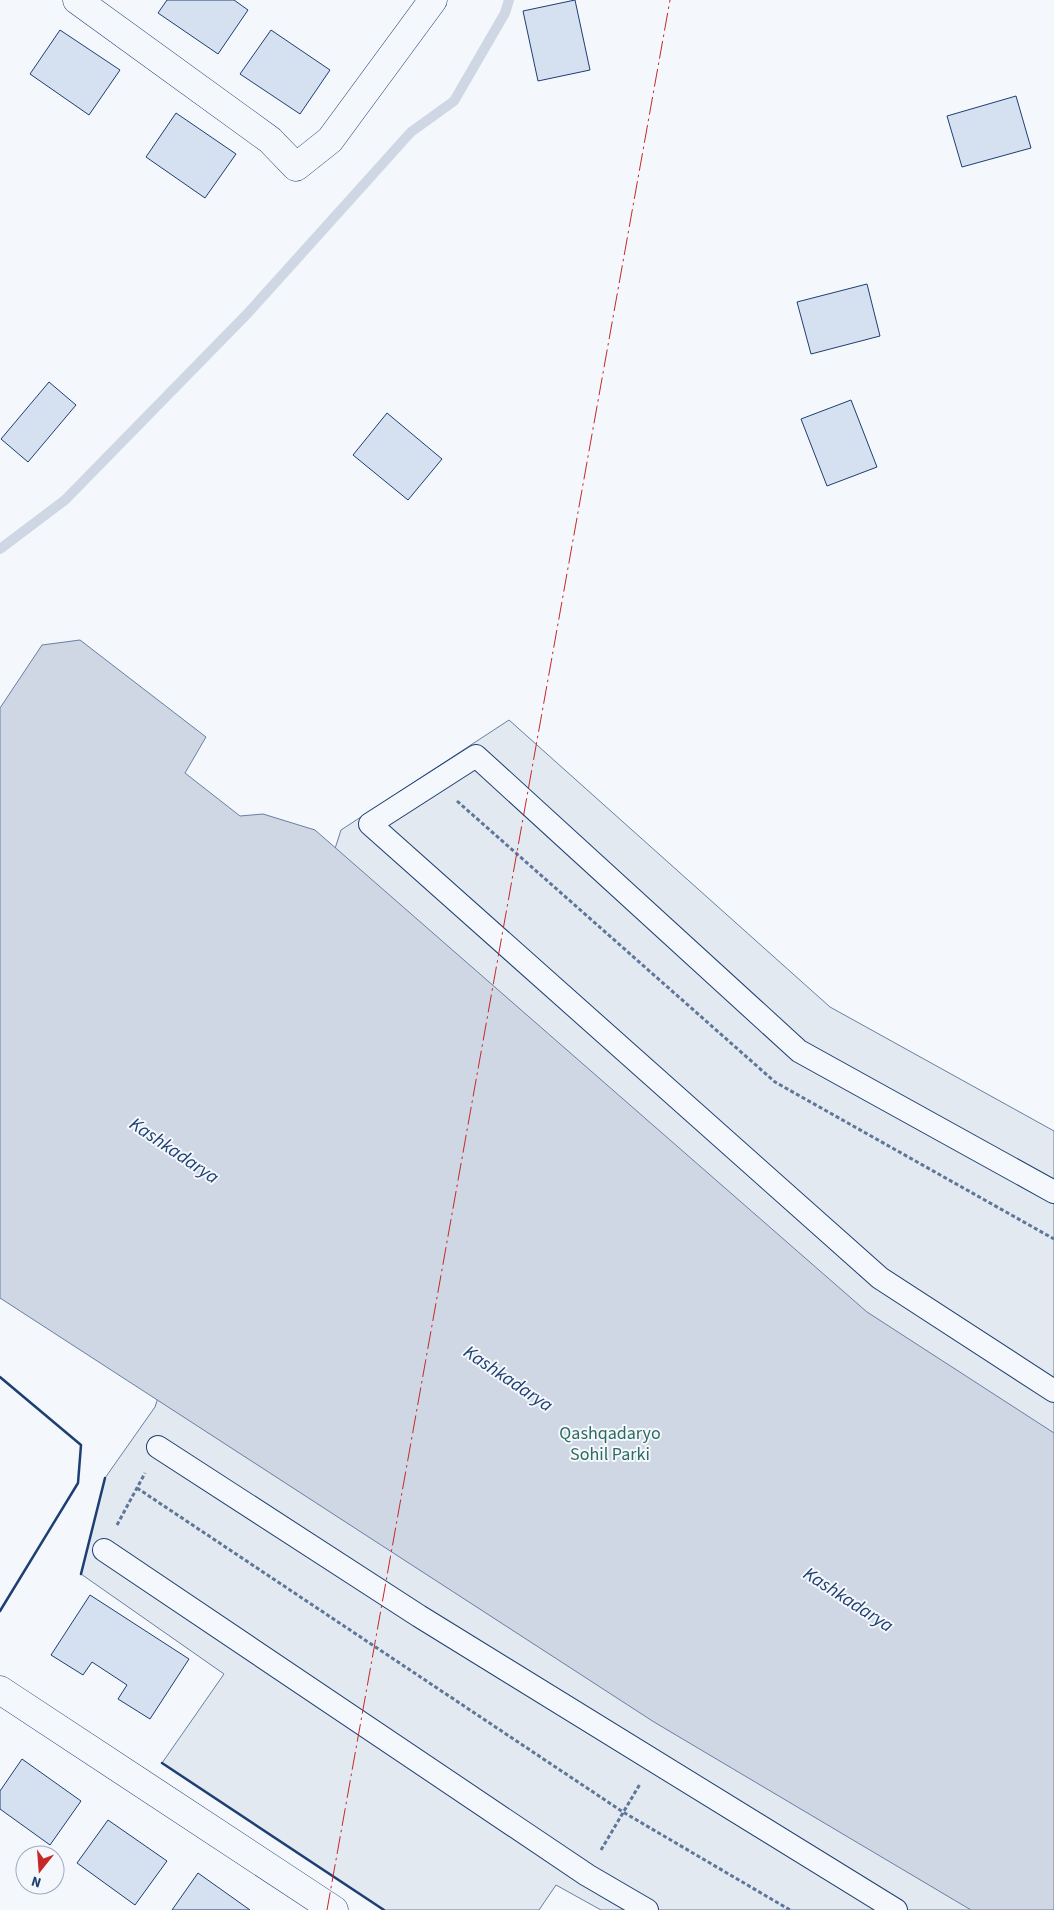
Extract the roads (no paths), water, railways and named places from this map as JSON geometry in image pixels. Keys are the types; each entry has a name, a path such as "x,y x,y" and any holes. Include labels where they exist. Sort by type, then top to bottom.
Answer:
{"street":[{"path":"77,0 270,140 296,167 330,140 433,0"},
{"path":"1054,1192 799,1051 476,756 370,824 880,1278 1054,1391"},
{"path":"158,1447 418,1616 896,1910"},
{"path":"104,1550 586,1875 647,1910"},
{"path":"0,1690 334,1910"}],"water":[{"name":"Kashkadarya","path":"80,640 206,737 185,773 240,816 263,814 315,830 867,1312 1054,1433 1054,1910 971,1910 654,1722 0,1298 0,708 42,645"}],"waterway":[{"path":"0,549 65,500 248,313 411,132 454,101 505,13 509,0"}],"park label":[{"name":"Qashqadaryo Sohil Parki","path":"610,1444"}]}
